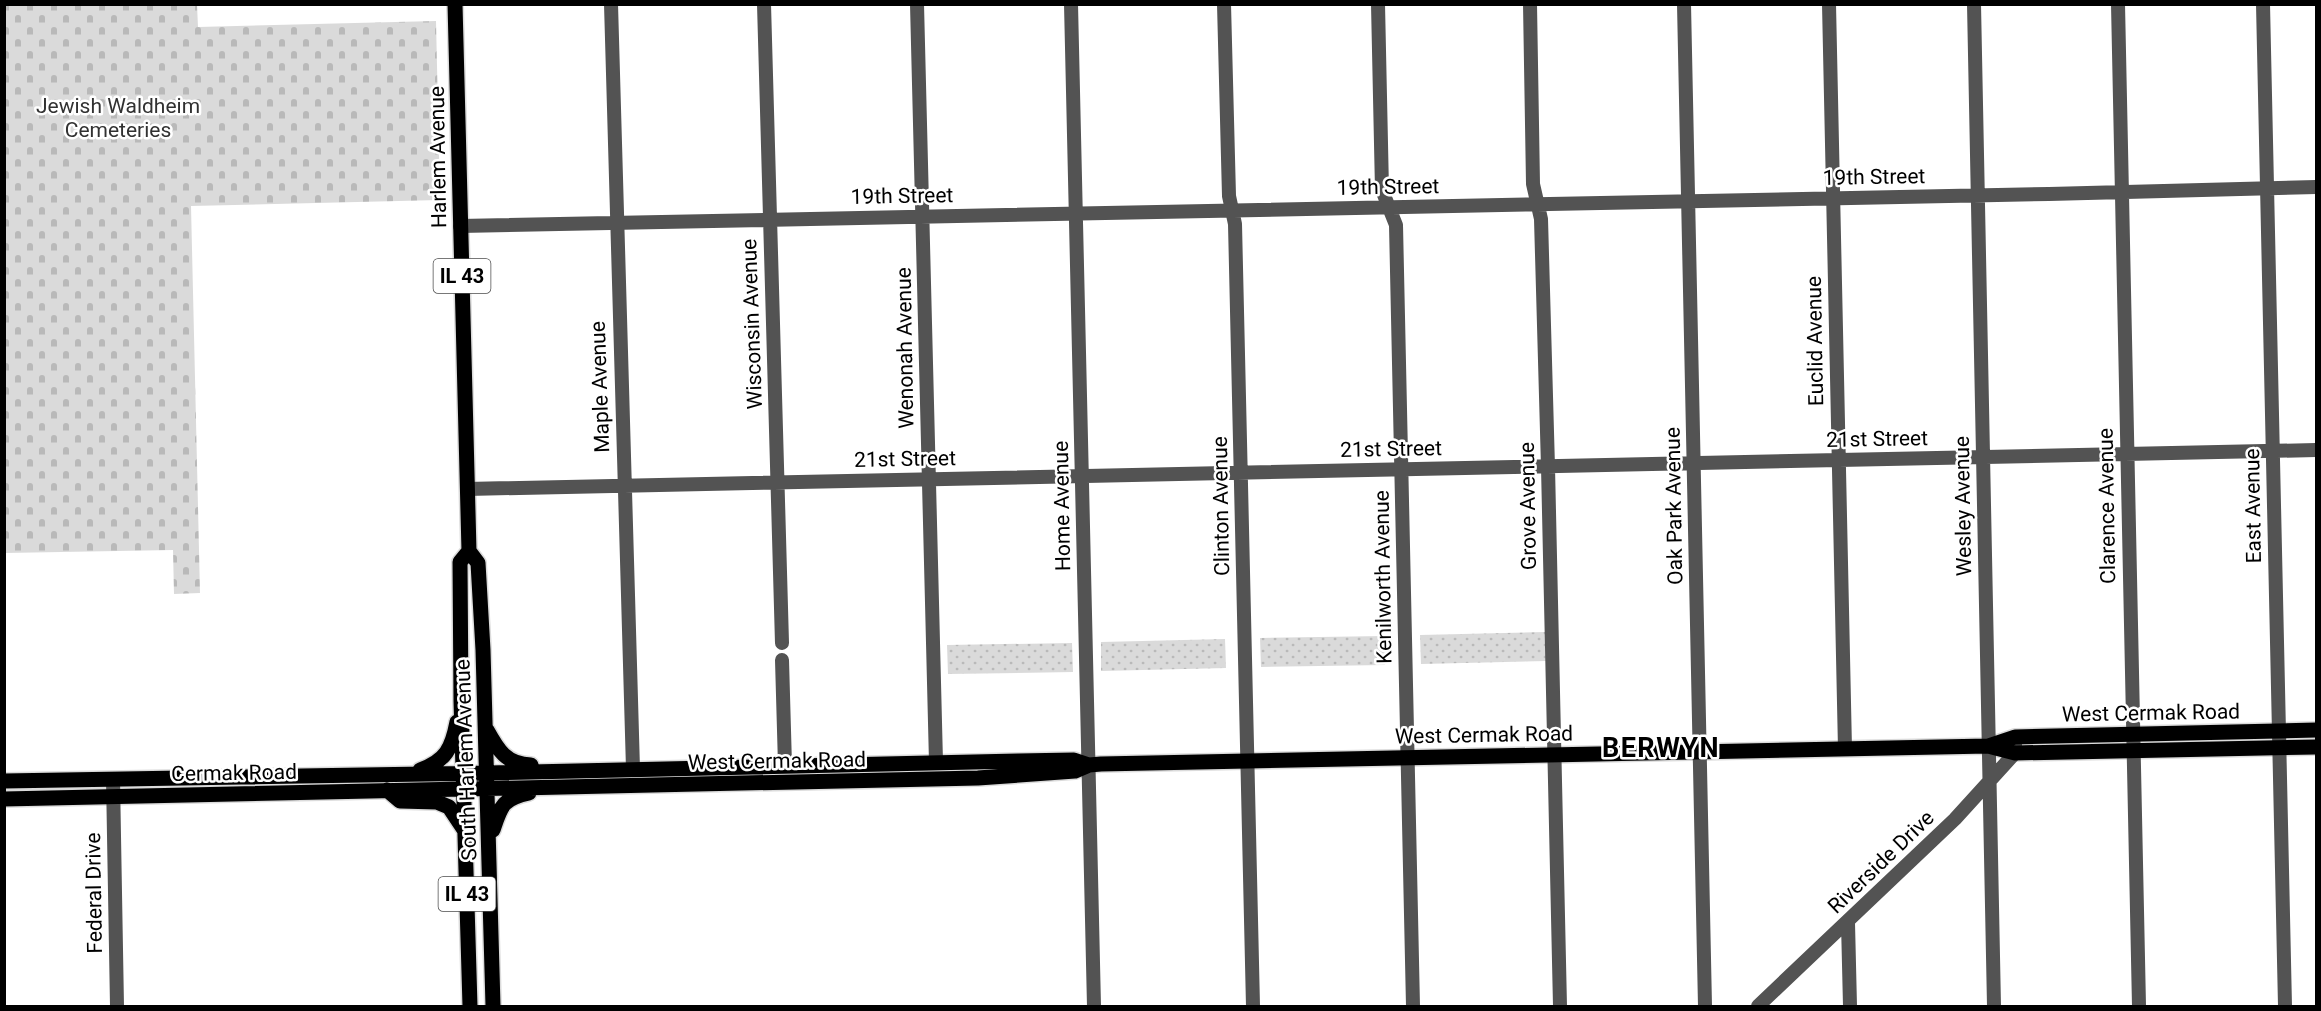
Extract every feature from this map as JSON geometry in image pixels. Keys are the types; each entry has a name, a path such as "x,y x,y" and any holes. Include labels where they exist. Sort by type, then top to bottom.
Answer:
{"main road":[{"name":"Harlem Avenue","path":"455,4 467,489"},
{"name":"South Harlem Avenue","path":"467,489 469,551 478,563 487,729 493,1006"},
{"name":"South Harlem Avenue","path":"469,551 460,562 461,701 470,1006"},
{"path":"403,774 436,764 443,758 455,730 461,701"},
{"path":"487,729 506,759 515,763 538,764 560,771"},
{"name":"West Cermak Road","path":"1988,746 2015,737 2316,730"},
{"name":"West Cermak Road","path":"488,781 560,771 936,762 1074,760 1089,765 1988,746 2015,753 2316,747"},
{"name":"West Cermak Road","path":"463,780 554,786 978,778 1075,771 1089,765"},
{"name":"Cermak Road","path":"4,781 403,774 463,780"},
{"name":"Cermak Road","path":"4,799 387,790 463,780"},
{"path":"490,839 504,802 514,796 554,786"},
{"path":"387,790 400,801 437,802 449,807 465,831"}],"street":[{"name":"Maple Avenue","path":"611,4 633,769"},
{"name":"Wisconsin Avenue","path":"764,4 782,643"},
{"name":"Wenonah Avenue","path":"917,4 936,762"},
{"name":"Home Avenue","path":"1071,4 1094,1006"},
{"name":"Clinton Avenue","path":"1224,4 1228,194 1235,224 1253,1006"},
{"name":"Kenilworth Avenue","path":"1378,4 1382,190 1396,225 1413,1006"},
{"name":"Grove Avenue","path":"1530,4 1533,184 1540,219 1548,467 1560,1006"},
{"name":"Oak Park Avenue","path":"1684,4 1706,1006"},
{"name":"Euclid Avenue","path":"1829,4 1845,749"},
{"name":"Wesley Avenue","path":"1974,4 1995,1006"},
{"name":"Clarence Avenue","path":"2118,4 2139,1006"},
{"name":"East Avenue","path":"2263,4 2284,1006"},
{"name":"19th Street","path":"460,226 2316,186"},
{"name":"21st Street","path":"467,489 2316,450"},
{"path":"782,660 785,765"},
{"path":"2015,737 2015,753"},
{"name":"Riverside Drive","path":"1758,1006 1848,922 1990,783 2015,753"},
{"name":"Federal Drive","path":"113,779 117,1006"},
{"path":"1848,922 1850,1006"}],"green space":[{"name":"Jewish Waldheim Cemeteries","path":"4,5 197,5 198,27 436,21 440,200 191,206 200,593 174,594 173,550 5,553"},
{"path":"1545,632 1546,661 1421,664 1420,635"},
{"path":"1385,636 1385,665 1261,667 1260,638"},
{"path":"1225,639 1226,668 1101,671 1101,642"},
{"path":"1072,643 1073,672 948,674 947,645"}],"district":[{"name":"BERWYN","path":"1661,748"}]}
